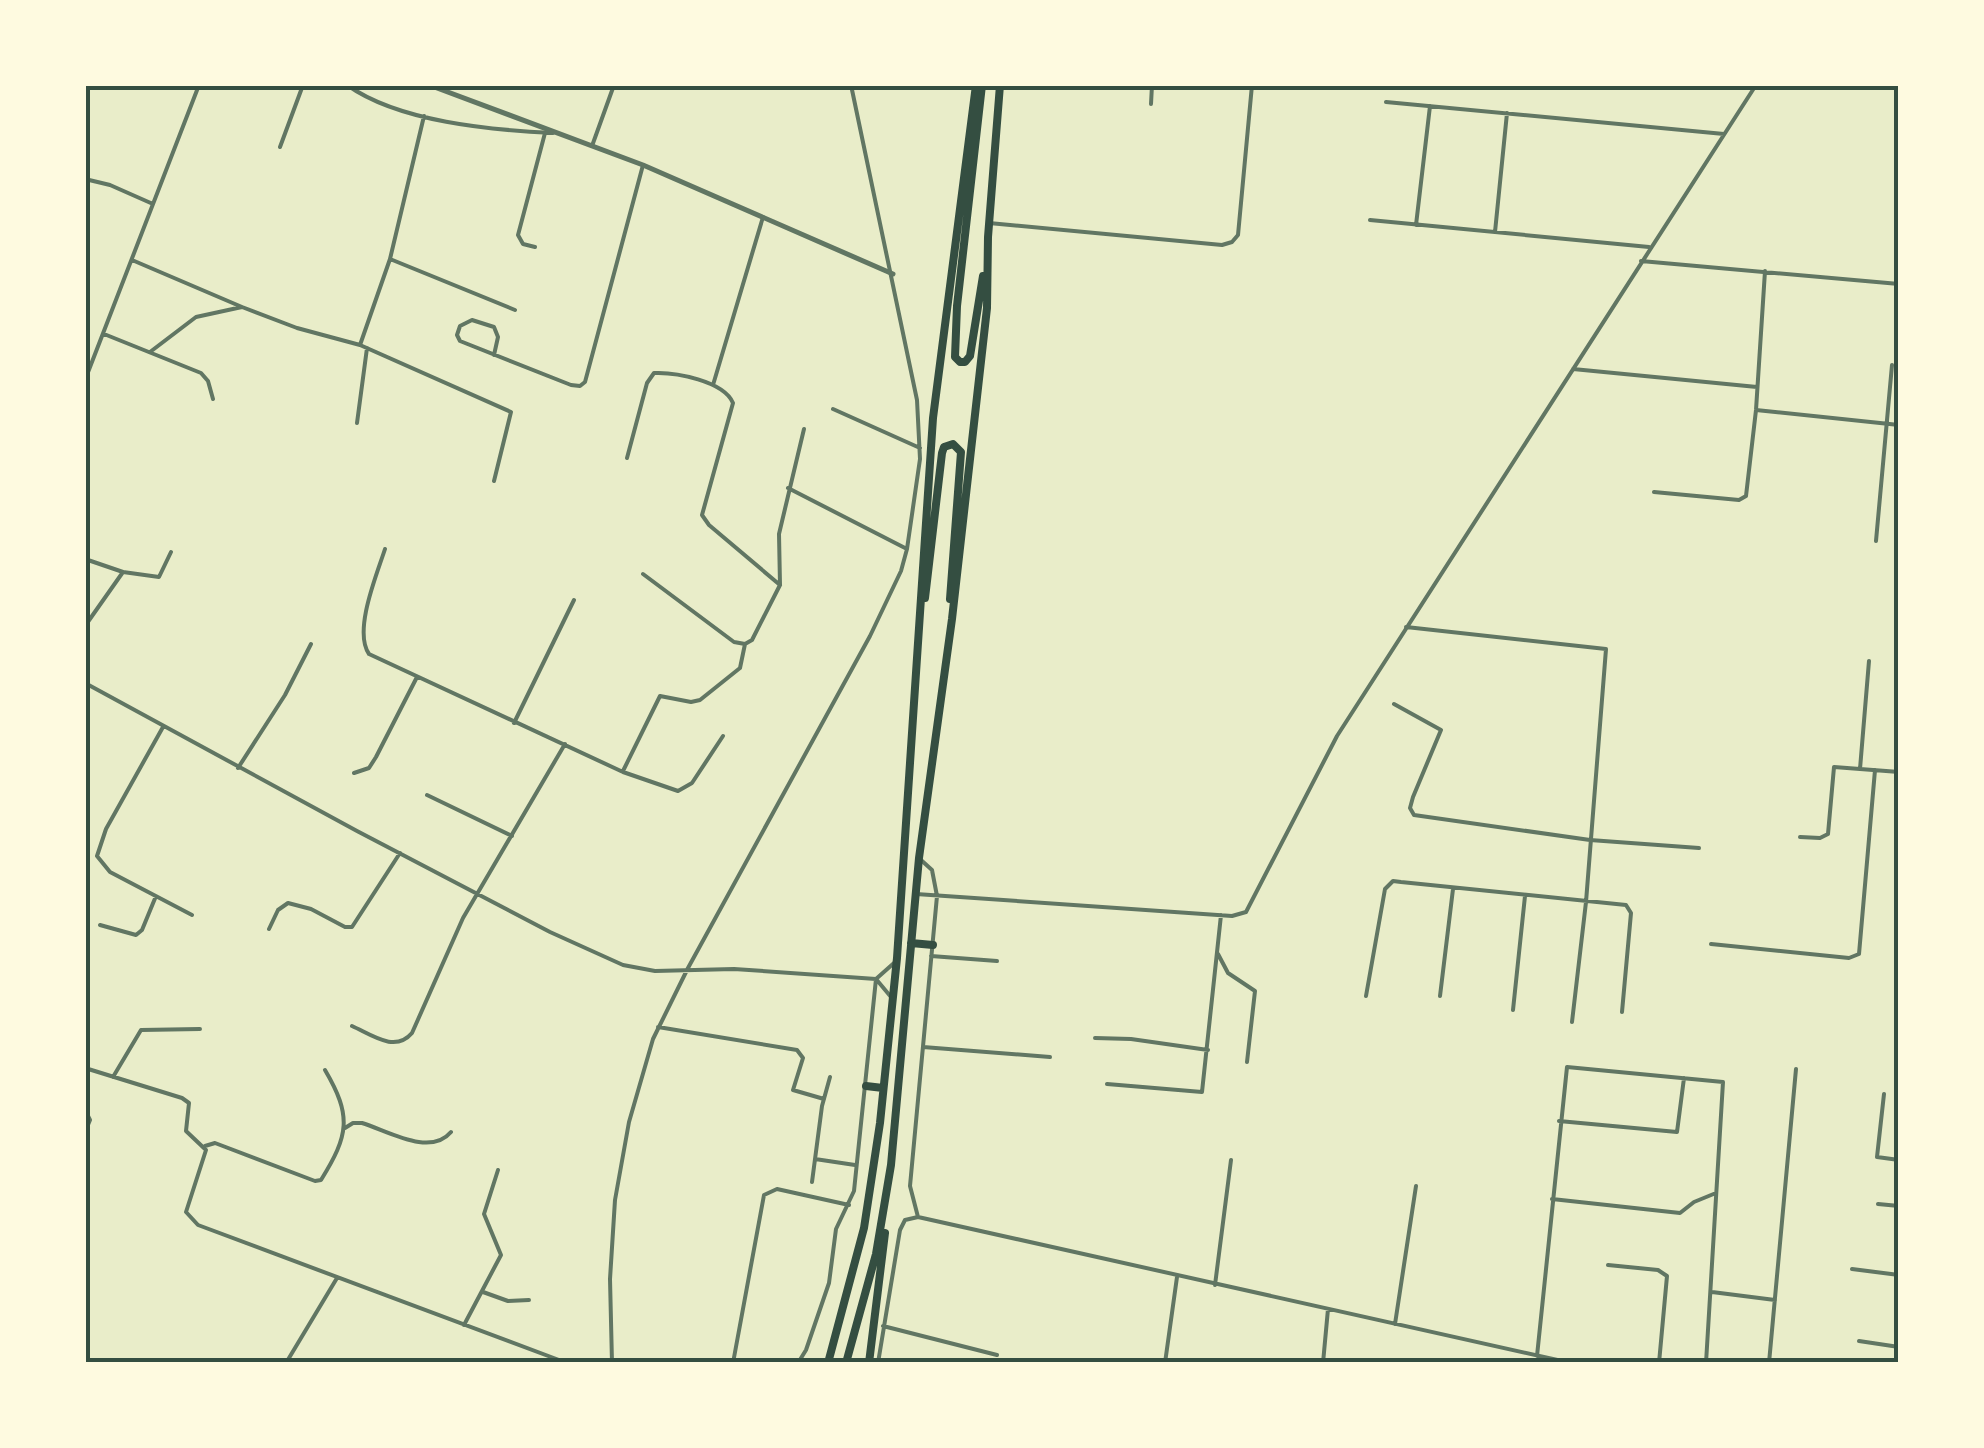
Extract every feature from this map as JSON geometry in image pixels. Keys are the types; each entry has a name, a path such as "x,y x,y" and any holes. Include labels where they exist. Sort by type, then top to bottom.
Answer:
{"highway":[{"path":"979,85 957,306 955,357 960,362 970,356 988,237"},
{"path":"828,1363 864,1228 884,1088 933,418 979,85"},
{"path":"868,1363 919,858 952,619 986,314 1000,85"},
{"path":"921,610 929,580 943,450 953,444 961,452 950,576 952,619"},
{"path":"911,943 932,945"},
{"path":"866,1086 884,1088"},
{"path":"846,1363 869,1284 887,1194"}],"street":[{"path":"85,380 199,85"},
{"path":"280,147 303,85"},
{"path":"347,85 424,116 498,130 558,133"},
{"path":"428,85 643,165 893,274"},
{"path":"592,146 614,85"},
{"path":"612,1363 610,1279 615,1200 629,1122 658,1027 875,626 907,549 921,449 912,368 851,85"},
{"path":"1151,104 1152,85"},
{"path":"989,223 1222,245 1232,242 1238,235 1252,85"},
{"path":"916,894 1240,916 1246,912 1337,736 1756,85"},
{"path":"1386,102 1724,134"},
{"path":"1416,225 1430,106"},
{"path":"1496,232 1508,113"},
{"path":"360,345 390,260 424,116"},
{"path":"535,248 523,244 518,236 545,132"},
{"path":"1899,143 1899,194"},
{"path":"494,355 498,338 494,327 472,320 460,326 460,341 494,355 575,386 585,382 643,165"},
{"path":"85,179 153,204"},
{"path":"713,385 763,216"},
{"path":"1370,220 1650,247"},
{"path":"132,260 297,328 360,345 511,412 494,481"},
{"path":"390,260 515,310"},
{"path":"1641,261 1899,284"},
{"path":"1654,492 1739,500 1746,496 1758,386 1764,270"},
{"path":"150,352 196,318 242,306"},
{"path":"104,334 202,372 213,399"},
{"path":"356,423 367,348"},
{"path":"1876,542 1892,365"},
{"path":"1572,369 1758,386"},
{"path":"627,458 650,376 658,372 713,385 729,394 733,403 702,515 780,584"},
{"path":"833,409 921,449"},
{"path":"1756,410 1899,425"},
{"path":"643,574 734,642 745,644 752,640 780,584 777,545 804,428"},
{"path":"788,488 907,549"},
{"path":"386,548 365,620 363,645 368,654 622,772 678,792 724,736"},
{"path":"85,559 122,572 159,577 170,552"},
{"path":"85,626 122,572"},
{"path":"514,723 574,600"},
{"path":"1406,627 1606,649 1586,902 1572,1022"},
{"path":"238,768 286,695 311,644"},
{"path":"622,772 660,696 700,700 740,668 745,644"},
{"path":"1860,769 1869,661"},
{"path":"354,772 369,768 417,677"},
{"path":"85,684 550,932 622,965 655,972 688,968 876,979 892,1000"},
{"path":"1394,704 1440,730 1413,797 1410,808 1414,815 1590,840 1699,848"},
{"path":"164,727 113,815 98,850 99,862 192,915"},
{"path":"352,1026 386,1042 405,1040 419,1020 463,918 564,744"},
{"path":"1800,837 1820,838 1828,834 1834,768 1899,772"},
{"path":"1711,944 1849,958 1859,954 1875,770"},
{"path":"428,795 512,836"},
{"path":"269,929 278,910 288,903 352,927 400,853"},
{"path":"918,1217 910,1186 937,896 932,870 919,858"},
{"path":"1366,996 1388,885 1401,882 1630,907 1622,1012"},
{"path":"1440,996 1454,888"},
{"path":"100,926 136,935 142,930 156,896"},
{"path":"1512,1010 1525,896"},
{"path":"1107,1084 1200,1093 1205,1087 1222,915"},
{"path":"1218,954 1228,973 1255,991 1247,1062"},
{"path":"931,956 997,961"},
{"path":"798,1363 829,1284 838,1224 849,1205 857,1165 876,979 896,958"},
{"path":"658,1027 798,1050 803,1058 794,1090 824,1099"},
{"path":"114,1077 141,1030 200,1029"},
{"path":"1095,1038 1208,1050"},
{"path":"923,1047 1050,1057"},
{"path":"85,1068 189,1103 186,1131 205,1146 206,1154 187,1204 186,1212 192,1221 567,1363"},
{"path":"1538,1356 1567,1068 1723,1082 1706,1363"},
{"path":"1769,1363 1796,1068"},
{"path":"325,1070 342,1100 346,1128"},
{"path":"812,1182 830,1077"},
{"path":"1559,1121 1677,1132 1684,1078"},
{"path":"1884,1094 1878,1156 1899,1160"},
{"path":"85,1110 90,1120 85,1132"},
{"path":"205,1146 215,1143 319,1181 352,1123 429,1144 444,1140 451,1132"},
{"path":"815,1159 857,1165"},
{"path":"1215,1285 1231,1160"},
{"path":"464,1326 501,1254 484,1214 498,1170"},
{"path":"1395,1324 1416,1186"},
{"path":"732,1363 764,1195 777,1189 849,1205"},
{"path":"1552,1198 1680,1213 1718,1192"},
{"path":"1878,1204 1899,1206"},
{"path":"878,1363 900,1230 904,1220 918,1217 1571,1363"},
{"path":"1608,1265 1658,1270 1667,1276 1660,1363"},
{"path":"1852,1268 1899,1275"},
{"path":"1165,1363 1177,1276"},
{"path":"286,1363 337,1278"},
{"path":"482,1292 519,1302 528,1300"},
{"path":"1712,1292 1774,1300"},
{"path":"1323,1363 1328,1309"},
{"path":"882,1326 996,1355"},
{"path":"1859,1341 1899,1347"}]}
